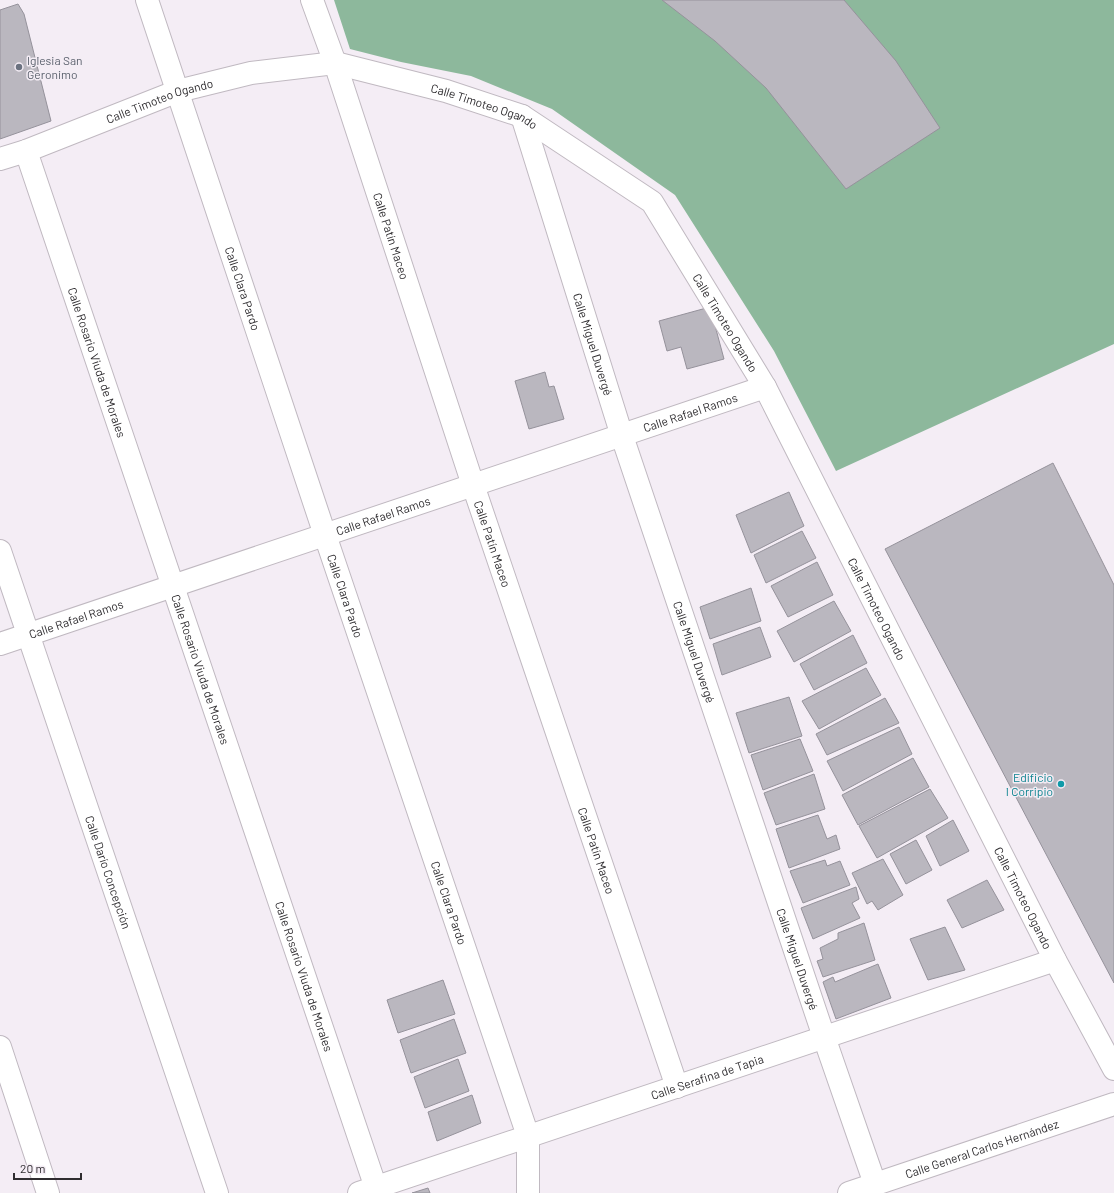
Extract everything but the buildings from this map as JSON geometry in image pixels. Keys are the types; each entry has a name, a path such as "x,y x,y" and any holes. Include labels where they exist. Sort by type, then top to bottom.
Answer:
{"street":[{"name":"Calle Clara Pardo","path":"147,0 325,535 528,1136 528,1193"},
{"name":"Calle Patín Maceo","path":"312,0 335,63 473,485 677,1086"},
{"name":"Calle Timoteo Ogando","path":"0,159 26,151 178,91 251,73 335,63 446,91 522,116 652,202 765,387 1054,960 1114,1070"},
{"name":"Calle Miguel Duvergé","path":"522,116 622,436 824,1037 875,1184"},
{"name":"Calle Rosario Viuda de Morales","path":"26,151 173,586 367,1190"},
{"name":"Calle Rafael Ramos","path":"0,644 765,387"},
{"name":"Calle Darío Concepción","path":"0,551 217,1193"},
{"name":"Calle Serafina de Tapia","path":"367,1190 1054,960"},
{"path":"0,1047 48,1193"},
{"name":"Calle General Carlos Hernández","path":"849,1193 1114,1104"}],"green space":[{"path":"334,0 1114,0 1114,344 836,471 774,351 675,195 552,109 471,76 401,62 350,49"}],"place":[{"name":"Iglesia San Geronimo","path":"19,67"},
{"name":"Edificio I Corripio","path":"1061,784"}]}
